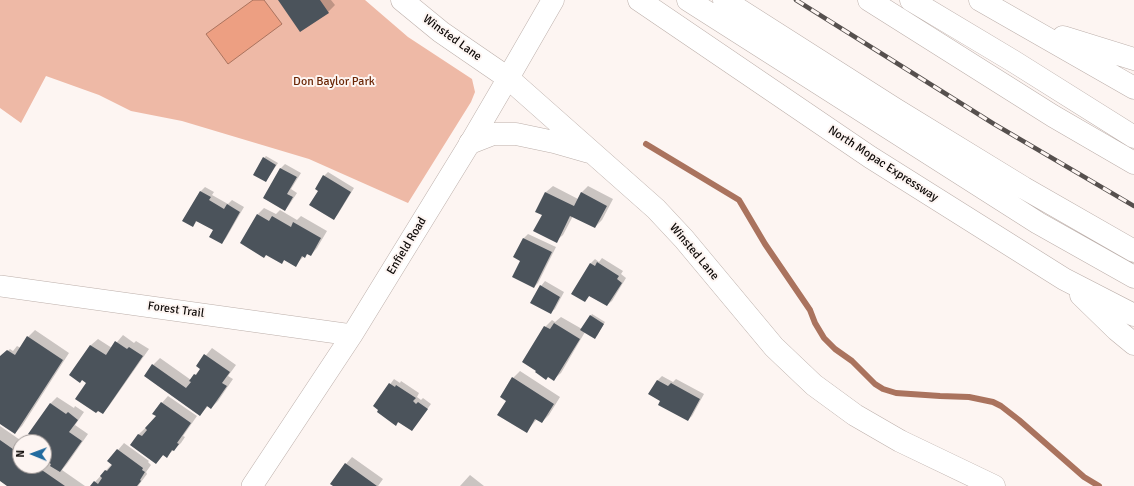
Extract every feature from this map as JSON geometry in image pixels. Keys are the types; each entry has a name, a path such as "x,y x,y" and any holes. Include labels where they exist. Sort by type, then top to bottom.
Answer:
{"main road":[{"name":"Winsted Lane","path":"402,0 441,32 508,78 656,209 684,239 774,347 814,385 855,415 900,441 994,486"},
{"name":"Enfield Road","path":"508,78 553,0"},
{"path":"688,0 1038,223 1134,277"},
{"path":"724,0 895,109 1024,188 1134,251"},
{"path":"868,0 1053,116 1134,163"},
{"path":"911,0 1013,61 1134,137"},
{"path":"980,0 1134,88"},
{"name":"North Mopac Expressway","path":"643,3 870,157 1064,279 1134,315"},
{"path":"1027,26 1134,59"},
{"path":"470,143 493,134 516,134 554,142 593,153"},
{"path":"1064,279 1117,330 1134,344"}],"street":[{"name":"Enfield Road","path":"252,486 352,335 470,143 508,78"},
{"name":"Forest Trail","path":"0,286 352,335"}],"green space":[{"name":"Don Baylor Park","path":"0,0 365,0 408,37 472,79 475,92 471,102 408,203 309,159 182,121 131,111 99,95 46,76 21,123 0,108"}],"shaded area":[{"path":"253,0 264,0 282,24 228,64 206,34"}],"building":[{"path":"278,0 320,0 329,13 300,32"},
{"path":"263,157 276,165 266,182 253,175"},
{"path":"280,168 297,177 287,194 293,197 285,211 263,198"},
{"path":"323,175 351,192 334,220 309,205 318,191 315,189"},
{"path":"200,191 211,197 209,200 224,209 227,204 240,212 222,244 209,237 213,230 196,221 193,227 182,221"},
{"path":"545,192 574,206 581,192 607,206 595,228 570,216 557,243 533,231 542,215 535,212"},
{"path":"257,214 269,221 272,216 291,227 293,222 321,238 311,256 307,254 305,258 302,256 296,267 284,260 282,264 266,255 264,258 240,243"},
{"path":"523,238 552,252 534,288 512,277 520,261 513,257"},
{"path":"597,262 619,276 617,279 622,283 607,306 589,296 585,302 571,294 590,263 595,266"},
{"path":"540,285 560,297 551,314 530,303"},
{"path":"590,315 604,324 595,339 580,330"},
{"path":"554,323 580,339 554,381 548,377 546,380 522,362 544,326 550,329"},
{"path":"27,336 63,360 15,434 0,424 0,356 7,350 15,355"},
{"path":"115,341 127,349 129,347 143,356 103,414 98,411 96,413 75,399 86,383 82,380 80,383 69,375 90,345 106,355"},
{"path":"204,354 230,372 222,383 227,386 211,409 207,406 200,416 144,376 152,364 186,388 191,382 189,381 194,374 196,375 200,369 196,366"},
{"path":"512,377 554,404 542,423 535,419 527,433 497,415 506,401 500,397"},
{"path":"657,380 668,386 671,383 700,399 688,421 658,405 660,401 648,394"},
{"path":"389,383 395,387 396,385 416,398 413,401 416,404 418,402 428,409 412,431 398,422 396,426 377,412 378,410 373,406"},
{"path":"161,402 191,423 177,443 179,444 174,451 172,450 167,458 163,455 156,464 130,445 138,434 142,436 147,430 145,428 156,416 152,414"},
{"path":"50,403 66,414 68,412 78,420 69,432 82,441 60,472 52,467 52,434 28,434"},
{"path":"0,440 12,448 12,474 48,474 65,486 7,486 0,481"},
{"path":"117,449 143,468 142,470 145,472 140,480 141,481 137,486 90,486 94,481 98,484 102,478 100,476 112,465 107,461"},
{"path":"345,463 377,486 333,486 330,484"}],"waterway":[{"path":"646,144 739,200 765,244 810,310 815,323 824,338 835,349 852,361 875,384 883,389 896,393 969,397 993,402 1001,406 1019,420 1084,477 1099,486"}],"railway":[{"path":"796,0 994,124 1134,206"}]}
